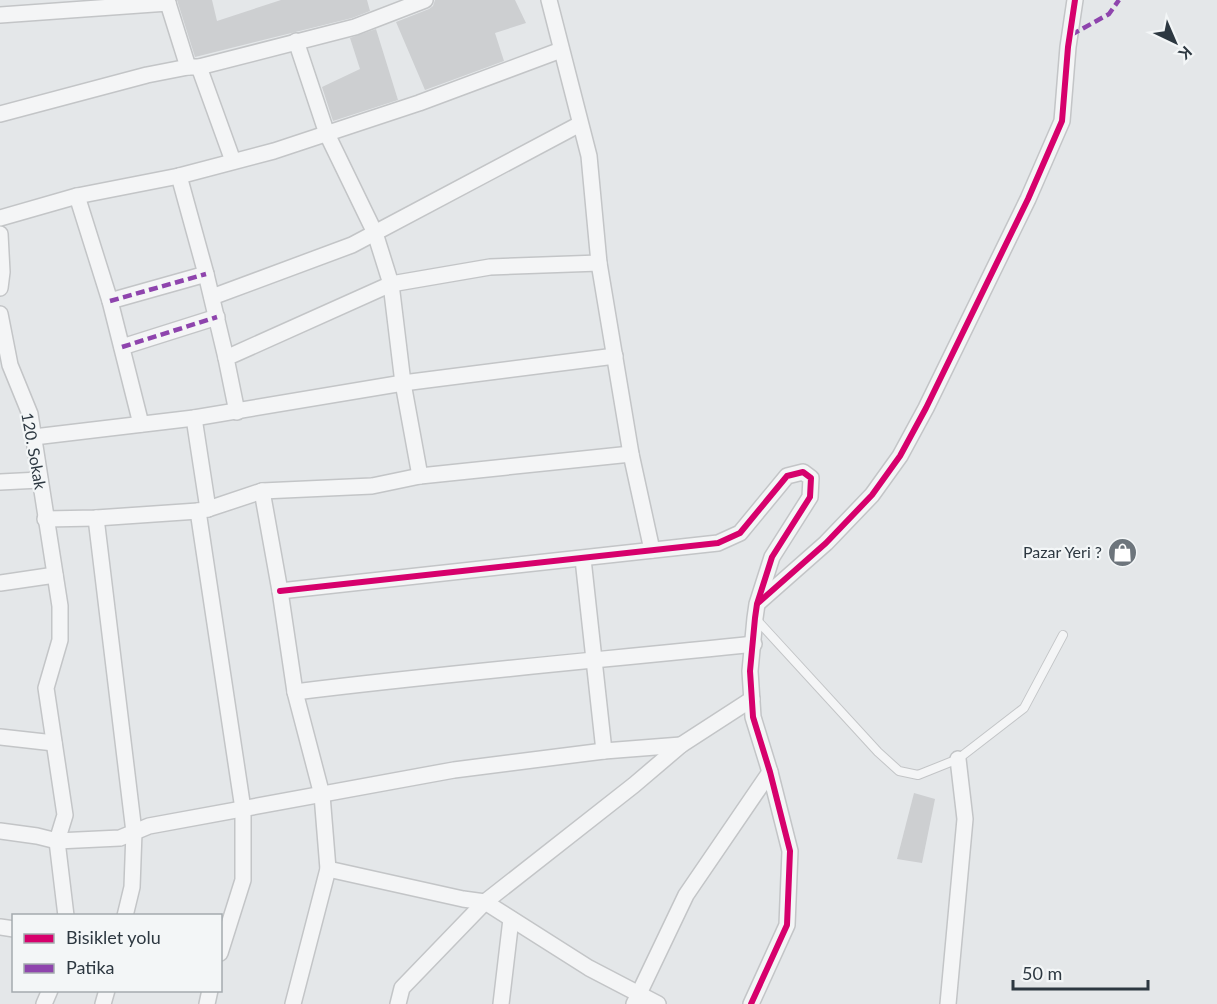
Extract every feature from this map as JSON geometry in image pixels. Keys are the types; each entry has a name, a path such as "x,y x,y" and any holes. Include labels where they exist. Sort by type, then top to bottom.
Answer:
{"street":[{"path":"0,114 147,75 194,67 355,27 425,0"},
{"path":"549,0 589,156 599,263 632,454 652,550"},
{"path":"756,611 872,495 900,456 926,408 1028,200 1062,121 1068,47 1075,0"},
{"path":"0,15 168,1 233,160"},
{"path":"296,41 327,134 375,233 391,284 403,383 420,476"},
{"path":"0,218 77,196 178,176 327,134 561,50"},
{"path":"212,297 352,245 580,124"},
{"path":"178,176 212,297 237,412"},
{"path":"77,196 110,302 141,424"},
{"path":"0,234 2,272 0,288"},
{"path":"226,358 391,284 490,267 599,263"},
{"path":"110,302 206,274"},
{"name":"120. Sokak","path":"0,314 5,365 30,414 60,606 60,640 46,688 65,816 57,840"},
{"path":"122,347 217,318"},
{"path":"34,437 194,418 403,383 615,356"},
{"path":"194,418 203,510 243,809 243,880 222,947"},
{"path":"45,519 96,518 203,510 262,491 372,486 420,476 632,454"},
{"path":"280,591 718,543 740,533 787,476 803,472 811,478 810,497 772,557 756,611 750,671 753,717 770,771 790,851 787,925 751,1004"},
{"path":"0,482 40,480"},
{"path":"262,491 295,692 322,795 328,869 293,1004"},
{"path":"96,518 134,832 132,887 125,914"},
{"path":"583,559 604,751"},
{"path":"0,583 55,575"},
{"path":"295,692 525,666 754,644"},
{"path":"398,1004 402,988 485,902 634,785 681,745 752,699"},
{"path":"0,737 54,743"},
{"path":"0,831 57,840 120,837 149,826 454,770 604,751 681,745"},
{"path":"948,1004 964,819 958,759"},
{"path":"636,999 686,895 770,771"},
{"path":"57,840 66,914"},
{"path":"328,869 485,902 636,999 658,1004"},
{"path":"501,1004 511,919"}],"lane":[{"path":"756,611 878,752 899,771 918,775 958,759 1024,708 1063,635"}],"building":[{"path":"177,0 212,0 217,21 281,0 367,0 370,11 352,18 195,57"},
{"path":"435,0 515,0 526,23 495,33 504,61 425,90 396,22 429,9"},
{"path":"376,29 398,100 333,121 322,87 360,69 350,38"},
{"path":"914,793 935,799 922,863 897,859"}],"marked path":[{"path":"1071,35 1109,14 1119,0"},
{"path":"110,301 206,274"},
{"path":"122,347 217,317"}],"cycle path":[{"path":"758,603 826,543 872,495 900,456 926,408 1028,199 1062,121 1068,47 1075,0"},
{"path":"280,591 718,543 740,533 787,476 803,472 811,478 810,497 772,557 757,604 755,618 750,671 753,717 790,851 787,925 751,1004"}],"place":[{"name":"Pazar Yeri ?","path":"1123,552"}]}
